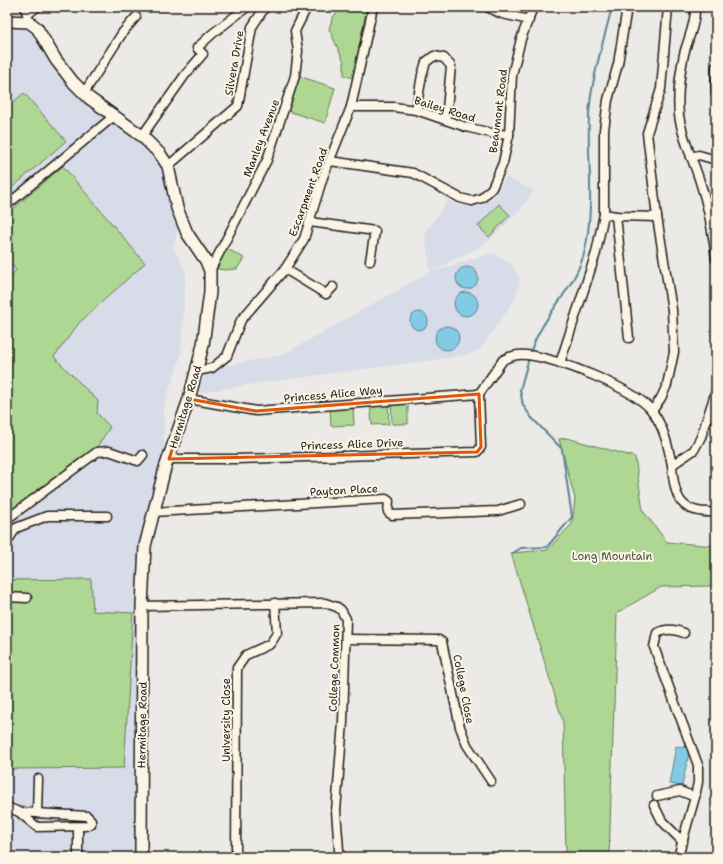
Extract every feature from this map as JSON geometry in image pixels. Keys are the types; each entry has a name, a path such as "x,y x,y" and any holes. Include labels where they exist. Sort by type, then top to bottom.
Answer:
{"street":[{"path":"7,21 28,14 37,7"},
{"path":"142,136 185,75 202,56 202,53 198,48 212,34 247,7"},
{"name":"Silvera Drive","path":"168,166 238,106 252,27 265,7"},
{"name":"Manley Avenue","path":"210,271 267,160 295,76 298,51 295,31 308,7"},
{"name":"Escarpment Road","path":"197,370 212,368 227,356 241,320 285,269 304,239 323,177 351,107 373,7"},
{"path":"488,7 502,14 529,20"},
{"name":"Beaumont Road","path":"330,161 413,173 460,198 472,201 482,198 492,188 503,163 509,135 512,75 521,39 533,7"},
{"path":"560,363 596,253 604,214 604,139 606,115 608,100 622,44 627,7"},
{"path":"652,411 667,384 674,352 672,310 657,217 647,133 661,89 668,7"},
{"path":"696,7 693,27 684,55 679,86 680,121 683,136 710,216 716,259"},
{"name":"Hermitage Road","path":"28,14 56,60 73,82 84,93 142,136 160,154 168,166 177,208 187,233 206,261 210,271 210,292 203,345 189,399 153,512 145,546 142,606 140,857"},
{"path":"84,93 123,32 136,17"},
{"path":"416,110 422,75 426,62 434,56 444,58 451,66 446,120"},
{"path":"716,67 716,94"},
{"name":"Bailey Road","path":"351,107 394,107 416,110 491,133 509,135"},
{"path":"7,205 114,116"},
{"path":"691,157 699,155 716,160"},
{"path":"604,214 616,216 657,217"},
{"path":"616,216 629,338"},
{"path":"310,222 375,231 370,261"},
{"path":"285,269 326,294 333,287"},
{"path":"479,394 504,360 509,357 530,355 560,363 622,389 642,401 652,411 665,434 672,465 675,493 685,507 694,511 716,512"},
{"path":"672,465 694,450 701,437 716,391"},
{"name":"Princess Alice Way","path":"189,399 256,411 479,394"},
{"name":"Princess Alice Drive","path":"169,459 237,459 477,452 481,447 479,394"},
{"path":"7,519 97,452 109,451 138,460 143,454"},
{"name":"Payton Place","path":"153,512 386,499 389,501 388,512 392,515 498,511 522,504"},
{"path":"7,542 16,528 47,516 107,516"},
{"path":"7,597 27,598"},
{"name":"University Close","path":"236,857 237,668 246,655 270,644 277,633 275,603"},
{"name":"College Common","path":"142,606 325,603 337,607 344,614 346,619 346,639 343,722 336,811 339,850 341,857"},
{"path":"678,857 695,797 698,782 698,765 654,647 654,640 657,633 662,630 676,630 684,634"},
{"name":"College Close","path":"346,639 439,640 442,642 460,727 467,744 492,781"},
{"path":"37,813 38,779"},
{"path":"657,796 680,791 695,797"},
{"path":"654,805 662,821 683,842"},
{"path":"7,807 19,812 37,827 78,827 91,824 91,820 87,816 19,812"},
{"path":"78,827 78,857"}],"highlighted area":[{"path":"479,394 481,447 477,452 169,459 189,399 256,411"}],"shaded area":[{"path":"21,17 84,88 144,132 167,173 169,199 178,230 173,247 186,271 181,354 164,405 164,472 149,512 138,857 7,857 7,18"},
{"path":"506,177 535,191 518,212 488,242 433,271 493,253 512,265 520,280 515,299 482,347 474,353 450,358 267,382 197,393 203,370 282,355 430,272 425,233 448,200 461,206 480,206 493,198"}],"green space":[{"path":"342,7 367,7 353,78 344,75 344,62 329,29 333,17"},
{"path":"299,76 335,88 325,123 288,111"},
{"path":"24,93 66,141 7,192 7,107"},
{"path":"63,166 145,263 79,323 54,357 98,401 97,413 110,427 97,447 7,514 7,281 16,270 7,258 7,214"},
{"path":"499,204 510,215 489,237 478,226"},
{"path":"222,246 244,258 237,269 224,270 213,268"},
{"path":"391,402 408,402 408,424 392,424"},
{"path":"388,403 389,424 372,425 370,404"},
{"path":"330,406 353,406 354,425 331,426"},
{"name":"Long Mountain","path":"567,438 635,457 643,511 667,542 716,546 716,628 712,586 661,587 617,613 609,857 566,857 563,722 511,553 547,550 572,524 575,499 559,439"},
{"path":"91,579 93,611 133,613 124,768 7,769 7,580"}],"water":[{"path":"467,267 475,270 478,278 475,286 467,289 459,286 456,278 459,270"},
{"path":"466,292 474,296 478,304 474,312 466,316 458,312 454,304 458,296"},
{"path":"415,312 423,312 428,317 426,328 423,330 415,330 410,325 410,317"},
{"path":"447,326 452,327 458,333 458,343 452,349 447,350 442,349 436,343 435,338 436,333 442,327"},
{"path":"676,746 690,748 682,786 669,784"}],"waterway":[{"path":"530,354 542,327 567,290 581,264 585,250 590,216 590,101 598,60 612,7"},
{"path":"513,553 521,548 547,547 572,517 562,449 531,417 523,405 520,390 529,358"}]}
